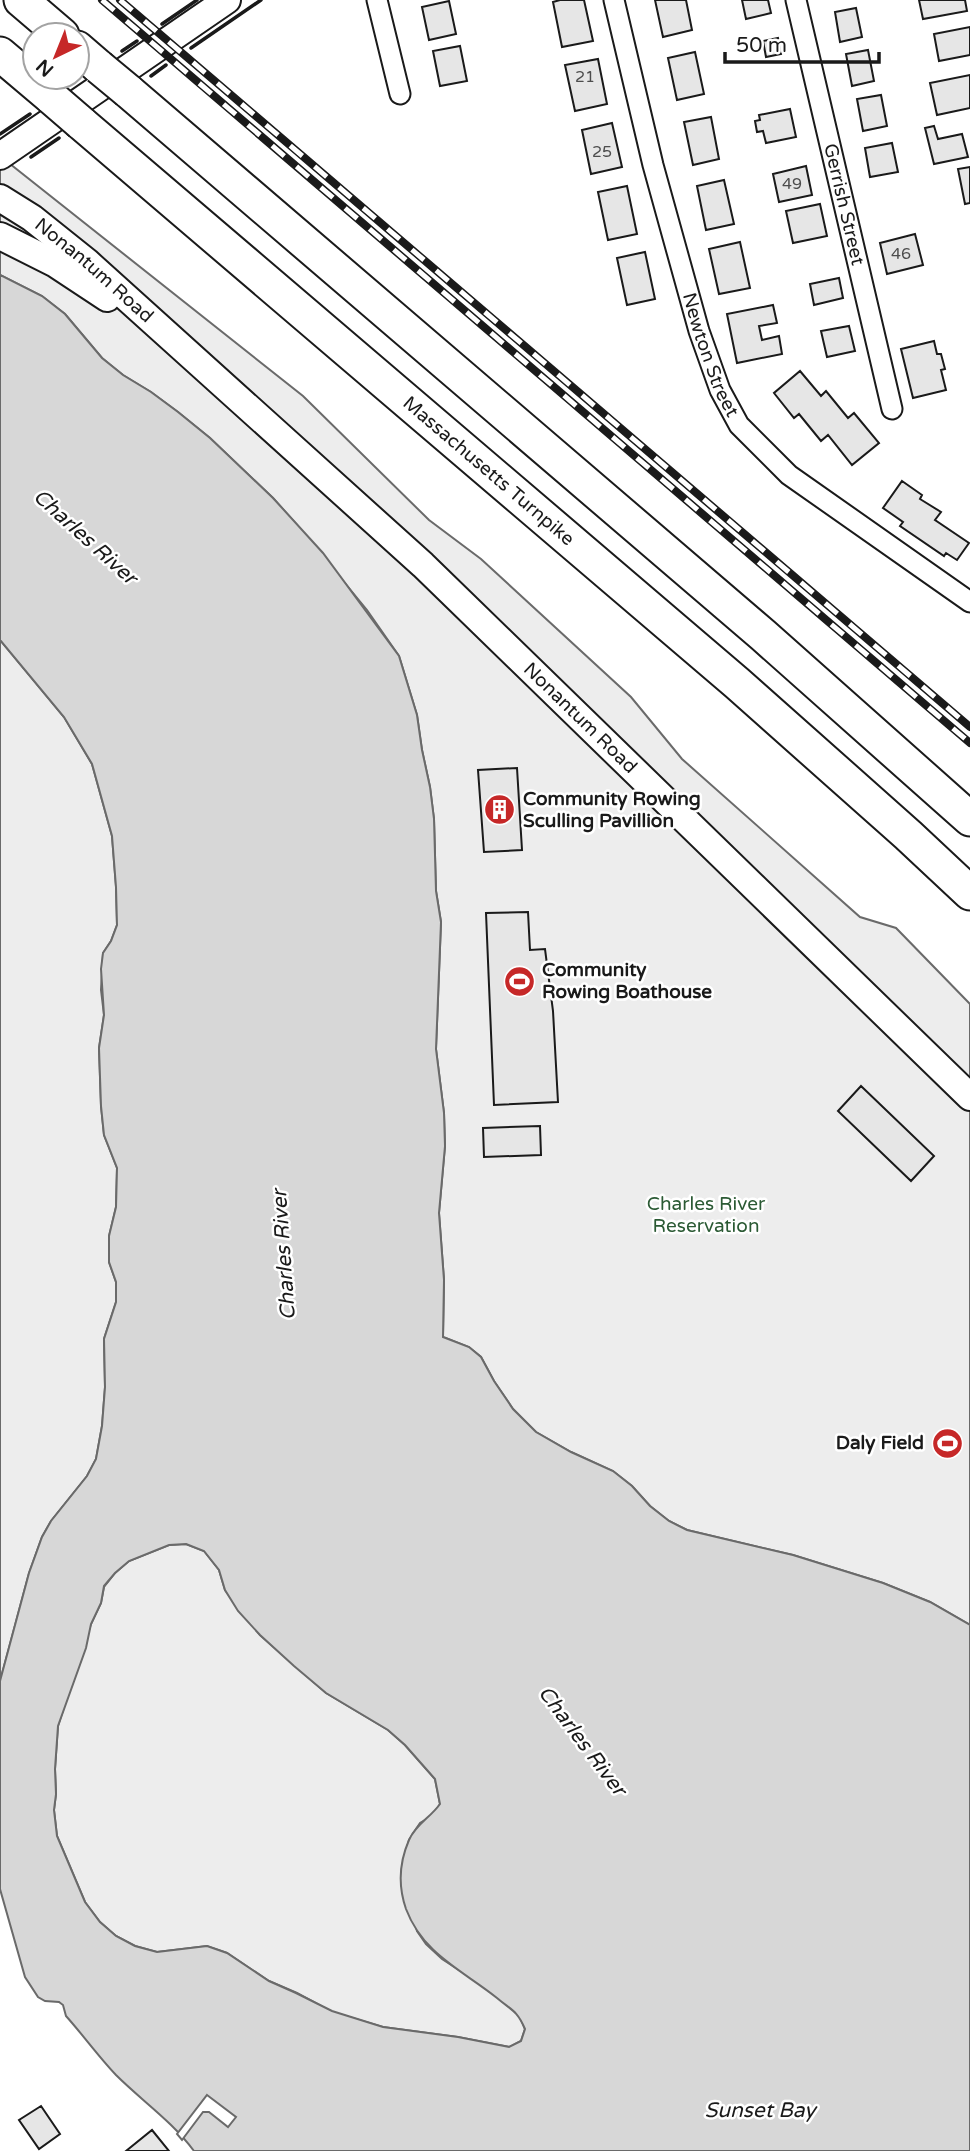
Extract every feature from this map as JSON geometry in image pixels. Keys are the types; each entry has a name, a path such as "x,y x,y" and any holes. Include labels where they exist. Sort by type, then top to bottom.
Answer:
{"highway":[{"path":"21,0 46,21"},
{"name":"Massachusetts Turnpike","path":"0,54 737,683 970,893"},
{"path":"91,60 764,635 970,819"}],"main road":[{"path":"0,156 227,0"},
{"name":"Nonantum Road","path":"0,198 59,239 423,565 970,1097"},
{"name":"Nonantum Road","path":"0,236 54,263 182,349"}],"street":[{"path":"377,0 400,94"},
{"name":"Newton Street","path":"614,0 653,165 699,331 719,390 739,425 789,475 970,602"},
{"name":"Gerrish Street","path":"796,0 892,409"}],"shaded area":[{"name":"Charles River Reservation","path":"0,156 303,396 429,520 481,559 631,697 682,759 860,917 896,928 970,1004 970,1625 930,1602 883,1583 793,1555 687,1530 669,1521 613,1471 536,1432 513,1409 481,1357 469,1347 443,1337 444,1280 439,1213 445,1146 436,1049 441,922 436,891 434,819 430,787 417,715 399,656 367,610 273,498 210,438 102,358 65,314 42,296 0,275"},
{"path":"0,640 64,717 92,764 112,836 117,925 103,953 101,990 104,1015 99,1048 104,1135 117,1168 116,1207 109,1236 109,1262 116,1282 116,1302 104,1339 105,1387 96,1459 87,1476 51,1521 42,1537 29,1573 0,1681"},
{"path":"186,1544 204,1551 219,1570 225,1590 260,1635 326,1693 388,1730 435,1779 440,1804 432,1816 420,1823 409,1840 402,1866 417,1931 442,1959 485,1987 519,2015 525,2029 521,2041 510,2047 383,2027 332,2012 269,1981 227,1953 207,1946 157,1952 135,1946 116,1936 100,1922 85,1902 57,1836 54,1810 58,1726 91,1624 101,1603 104,1587 129,1561 169,1545"}],"water":[{"path":"0,275 42,296 65,314 102,358 210,438 273,498 323,553 399,656 417,715 430,787 434,819 436,891 441,922 436,1049 445,1146 439,1213 444,1280 443,1337 469,1347 481,1357 513,1409 536,1432 613,1471 669,1521 687,1530 793,1555 883,1583 930,1602 970,1625 970,2151 194,2151 176,2130 109,2068 66,2016 63,2005 38,1997 25,1977 0,1889 0,1681 29,1573 42,1537 51,1521 87,1476 96,1459 102,1426 105,1387 104,1339 116,1302 116,1282 109,1262 109,1236 116,1207 117,1168 104,1135 101,1106 99,1048 104,1015 101,969 103,953 117,925 112,836 92,764 64,717 0,640","holes":["186,1544 204,1551 219,1570 225,1590 238,1611 260,1635 326,1693 388,1730 435,1779 440,1804 412,1834 406,1849 402,1866 403,1900 413,1925 433,1950 516,2014 525,2029 521,2041 509,2047 383,2027 332,2011 269,1981 227,1953 207,1946 157,1952 135,1946 116,1936 100,1922 85,1902 57,1836 54,1810 58,1726 86,1648 91,1624 101,1603 104,1586 129,1561 169,1545"]}],"pier":[{"path":"207,2095 236,2117 228,2127 209,2112 203,2112 182,2140 177,2134"}],"building":[{"path":"584,0 593,41 562,47 553,2"},
{"path":"655,0 686,0 692,30 663,37"},
{"path":"742,0 768,0 771,13 746,19"},
{"path":"919,0 965,0 967,11 923,19"},
{"path":"449,1 456,34 429,40 422,7"},
{"path":"856,8 862,37 840,42 835,12"},
{"path":"970,27 970,55 939,61 934,34"},
{"path":"778,38 781,54 766,57 763,41"},
{"path":"460,46 467,81 440,86 433,51"},
{"path":"868,50 874,81 852,86 846,54"},
{"path":"695,52 704,94 677,100 668,58"},
{"path":"598,59 607,104 575,111 565,65"},
{"path":"970,75 970,108 937,115 930,83"},
{"path":"881,95 887,126 863,131 857,99"},
{"path":"790,109 796,137 766,143 763,131 757,132 755,121 760,120 759,115"},
{"path":"711,117 719,159 693,165 684,122"},
{"path":"612,123 622,167 591,174 582,130"},
{"path":"934,126 938,139 962,134 968,157 934,164 925,128"},
{"path":"892,143 898,172 870,177 865,148"},
{"path":"806,166 812,195 779,202 773,174"},
{"path":"970,167 970,203 965,204 958,169"},
{"path":"724,180 734,224 706,230 697,186"},
{"path":"627,186 637,234 608,240 598,192"},
{"path":"820,204 827,236 793,243 786,211"},
{"path":"915,234 923,265 887,274 880,243"},
{"path":"740,242 750,288 719,294 709,249"},
{"path":"645,252 655,299 627,305 617,258"},
{"path":"839,278 843,298 814,305 810,284"},
{"path":"773,305 777,323 759,326 762,340 779,336 782,354 737,363 727,314"},
{"path":"849,326 855,351 827,357 821,331"},
{"path":"934,341 945,369 941,370 946,390 913,398 901,349"},
{"path":"800,371 821,396 826,391 848,418 854,413 879,443 852,465 828,435 821,441 799,414 794,418 774,393"},
{"path":"902,481 922,495 920,499 941,512 935,520 969,543 957,560 946,553 944,556 900,526 903,522 883,508"},
{"name":"Community Rowing Sculling Pavillion","path":"517,768 522,850 484,852 478,770"},
{"name":"Community Rowing Boathouse","path":"528,912 530,950 545,949 553,1011 558,1102 494,1105 486,913"},
{"path":"861,1086 934,1156 911,1181 838,1111"},
{"path":"540,1126 541,1155 484,1157 483,1128"},
{"path":"41,2106 60,2134 39,2149 19,2120"},
{"path":"152,2130 169,2151 126,2151"}],"railway":[{"path":"102,0 970,743"},
{"path":"120,0 970,727"}],"wall":[{"path":"162,24 197,0"},
{"path":"191,48 261,0"},
{"path":"122,51 137,41"},
{"path":"151,76 166,65"},
{"path":"0,134 30,114"},
{"path":"31,157 59,138"}],"place":[{"name":"Community Rowing Sculling Pavillion","path":"500,810"},
{"name":"Community Rowing Boathouse","path":"519,981"},
{"name":"Daly Field","path":"947,1443"}],"water label":[{"name":"Charles River","path":"85,537"},
{"name":"Charles River","path":"284,1255"},
{"name":"Charles River","path":"582,1741"},
{"name":"Sunset Bay","path":"760,2110"}]}
